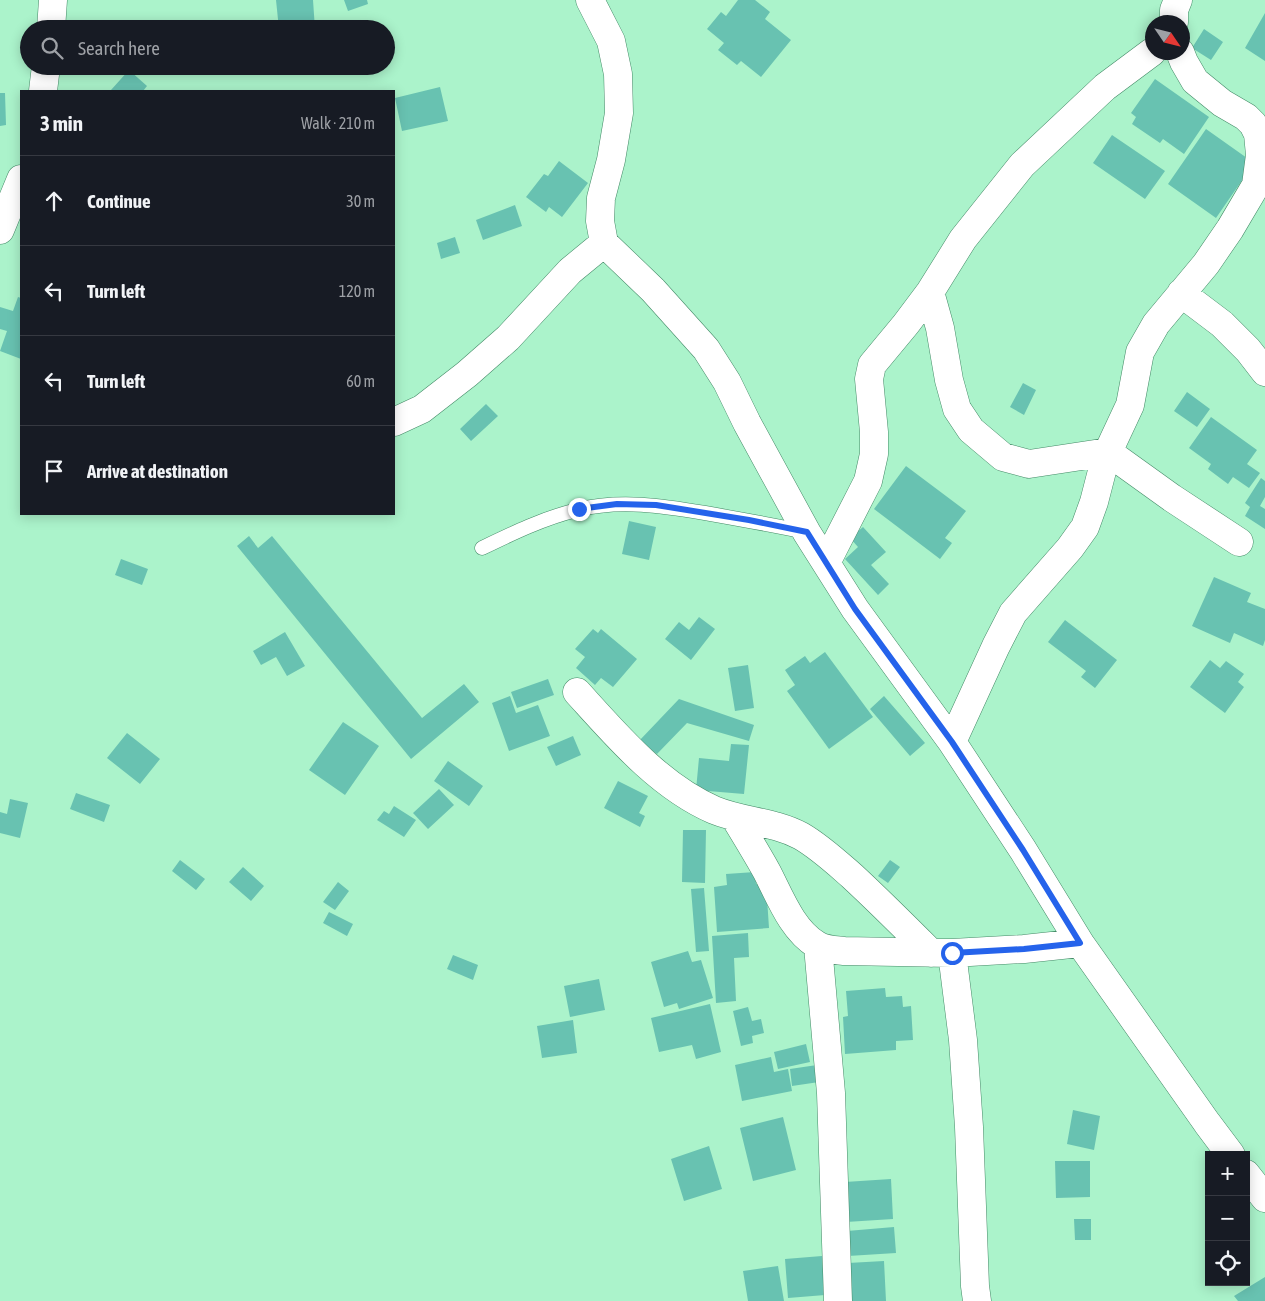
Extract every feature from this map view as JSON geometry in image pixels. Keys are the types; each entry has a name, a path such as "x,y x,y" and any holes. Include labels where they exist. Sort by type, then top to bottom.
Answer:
{"street":[{"path":"52,20 53,0"},
{"path":"590,0 611,41 618,74 619,113 601,198 600,221 604,243 653,290 706,349 727,382 747,423 807,532 855,609 952,742 1023,850 1080,943 1228,1151"},
{"path":"1174,15 1178,0"},
{"path":"826,563 868,481 874,454 869,378 872,365 930,292 963,239 1022,165 1105,88 1145,57"},
{"path":"952,742 1013,613 1070,548 1085,527 1108,452 1130,405 1140,352 1156,324 1206,264 1230,229 1256,185 1260,155 1258,134 1246,117 1222,103 1195,81 1183,60"},
{"path":"43,90 45,75"},
{"path":"6,225 20,182"},
{"path":"395,422 422,409 473,369 513,333 570,271 604,243"},
{"path":"930,292 940,328 957,410 971,430 1003,457 1029,464 1108,452 1172,498 1239,542"},
{"path":"1181,293 1222,324 1248,350 1265,372"},
{"path":"577,692 652,769 682,793 714,810 735,818 768,823 801,836 830,856 941,953 963,1040 977,1301"},
{"path":"735,818 768,874 782,904 799,929 818,946 837,950 941,953 1024,949 1080,943"},
{"path":"818,946 831,1093 838,1301"},
{"path":"1250,1179 1265,1198"}],"lane":[{"path":"482,548 537,522 579,509 617,504 656,505 749,520 807,532"}],"building":[{"path":"276,0 313,0 314,20 278,20"},
{"path":"344,0 367,0 368,4 348,11"},
{"path":"738,0 755,0 770,12 765,19 791,40 761,77 741,61 737,65 718,50 724,43 707,29 721,12 726,16"},
{"path":"1265,13 1265,61 1245,48"},
{"path":"1204,29 1223,42 1211,60 1192,48"},
{"path":"124,75 135,75 147,86 144,90 111,90"},
{"path":"1155,79 1209,117 1184,154 1163,139 1160,143 1132,124 1136,117 1131,113"},
{"path":"440,87 448,121 402,131 395,98"},
{"path":"0,93 5,93 6,125 0,126"},
{"path":"1206,129 1254,163 1216,218 1168,184"},
{"path":"1112,135 1165,171 1145,199 1093,163"},
{"path":"559,161 588,183 562,217 549,207 546,212 526,197 544,174 548,176"},
{"path":"515,205 522,226 483,240 476,220"},
{"path":"455,237 460,253 441,259 437,243"},
{"path":"18,297 20,298 20,359 0,351 7,331 0,329 0,307 13,311"},
{"path":"1023,383 1036,390 1024,415 1010,407"},
{"path":"1187,392 1210,409 1197,427 1174,411"},
{"path":"486,404 498,416 471,441 460,429"},
{"path":"1211,417 1257,450 1247,464 1260,473 1249,488 1233,477 1228,484 1208,469 1211,464 1189,448"},
{"path":"906,466 966,511 945,538 952,543 940,559 874,509"},
{"path":"1261,478 1265,481 1265,497 1260,506 1265,509 1265,529 1245,516 1250,507 1245,503"},
{"path":"629,521 656,527 649,560 622,554"},
{"path":"863,527 886,552 871,565 889,584 878,595 845,559 858,547 850,538"},
{"path":"249,536 258,548 272,536 422,718 464,684 479,702 411,759 237,546"},
{"path":"121,559 148,569 142,585 115,575"},
{"path":"1214,577 1251,593 1247,602 1265,609 1265,640 1263,646 1234,633 1230,643 1192,626"},
{"path":"699,617 715,629 691,660 665,639 679,622 689,630"},
{"path":"1065,620 1117,660 1095,688 1081,677 1086,671 1048,642"},
{"path":"593,629 598,633 601,629 637,659 613,687 601,678 595,685 576,668 585,657 575,649"},
{"path":"285,632 305,666 287,676 276,657 261,665 253,651"},
{"path":"825,652 873,717 829,749 787,691 795,685 785,670 805,656 810,663"},
{"path":"1210,660 1220,668 1226,661 1244,674 1238,682 1244,687 1225,713 1190,687"},
{"path":"748,665 754,708 735,711 728,668"},
{"path":"548,679 554,695 517,708 511,692"},
{"path":"510,696 516,713 538,705 550,736 509,751 492,703"},
{"path":"884,696 925,743 910,756 870,709"},
{"path":"679,699 754,725 749,741 687,723 657,754 639,741"},
{"path":"343,722 379,746 345,795 309,770"},
{"path":"127,733 160,759 140,784 107,758"},
{"path":"573,736 581,755 556,766 547,747"},
{"path":"731,744 749,745 744,794 696,790 699,758 729,761"},
{"path":"448,761 483,786 469,806 434,781"},
{"path":"618,781 648,796 639,813 645,816 640,827 604,808"},
{"path":"439,789 454,805 428,829 413,813"},
{"path":"76,793 110,805 104,822 70,809"},
{"path":"10,799 28,803 20,838 0,833 0,812 7,814"},
{"path":"394,806 416,820 404,837 377,820 384,811 389,814"},
{"path":"683,830 706,830 705,883 682,882"},
{"path":"180,860 205,879 196,890 172,871"},
{"path":"890,860 900,867 888,883 878,876"},
{"path":"243,867 264,886 251,901 229,882"},
{"path":"755,872 756,884 766,883 769,928 717,932 714,887 727,885 726,874"},
{"path":"338,882 349,891 335,910 323,902"},
{"path":"704,888 709,951 696,952 691,889"},
{"path":"329,912 353,924 347,936 323,923"},
{"path":"748,933 749,957 734,958 736,1001 716,1003 712,936"},
{"path":"688,951 692,962 701,960 713,998 679,1009 677,1003 664,1007 651,962"},
{"path":"453,955 478,965 473,980 447,969"},
{"path":"599,979 605,1010 570,1017 564,986"},
{"path":"885,988 886,997 902,996 903,1007 911,1006 913,1040 896,1041 896,1050 845,1054 843,1017 848,1016 846,991"},
{"path":"710,1004 721,1052 696,1059 692,1045 659,1052 651,1018"},
{"path":"748,1007 752,1021 761,1019 764,1033 752,1036 753,1043 741,1046 733,1011"},
{"path":"573,1020 577,1053 542,1058 537,1026"},
{"path":"806,1044 810,1062 778,1069 774,1052"},
{"path":"771,1057 774,1072 788,1069 792,1091 742,1101 735,1065"},
{"path":"817,1065 819,1082 792,1086 790,1069"},
{"path":"1073,1110 1100,1116 1094,1150 1067,1144"},
{"path":"783,1117 796,1170 753,1181 740,1128"},
{"path":"709,1146 722,1189 684,1201 671,1159"},
{"path":"1055,1161 1090,1161 1090,1197 1056,1198"},
{"path":"891,1179 893,1219 846,1222 845,1182"},
{"path":"1074,1219 1091,1219 1091,1240 1075,1240"},
{"path":"894,1227 896,1253 848,1256 847,1231"},
{"path":"822,1256 825,1295 788,1298 785,1259"},
{"path":"884,1261 886,1301 850,1301 848,1263"},
{"path":"778,1266 784,1301 748,1301 743,1271"},
{"path":"1265,1277 1265,1301 1238,1301 1234,1296"}],"route":[{"path":"579,509 617,504 656,505 749,520 807,532 855,609 952,742 1023,850 1080,943 1024,949 952,953"}]}
